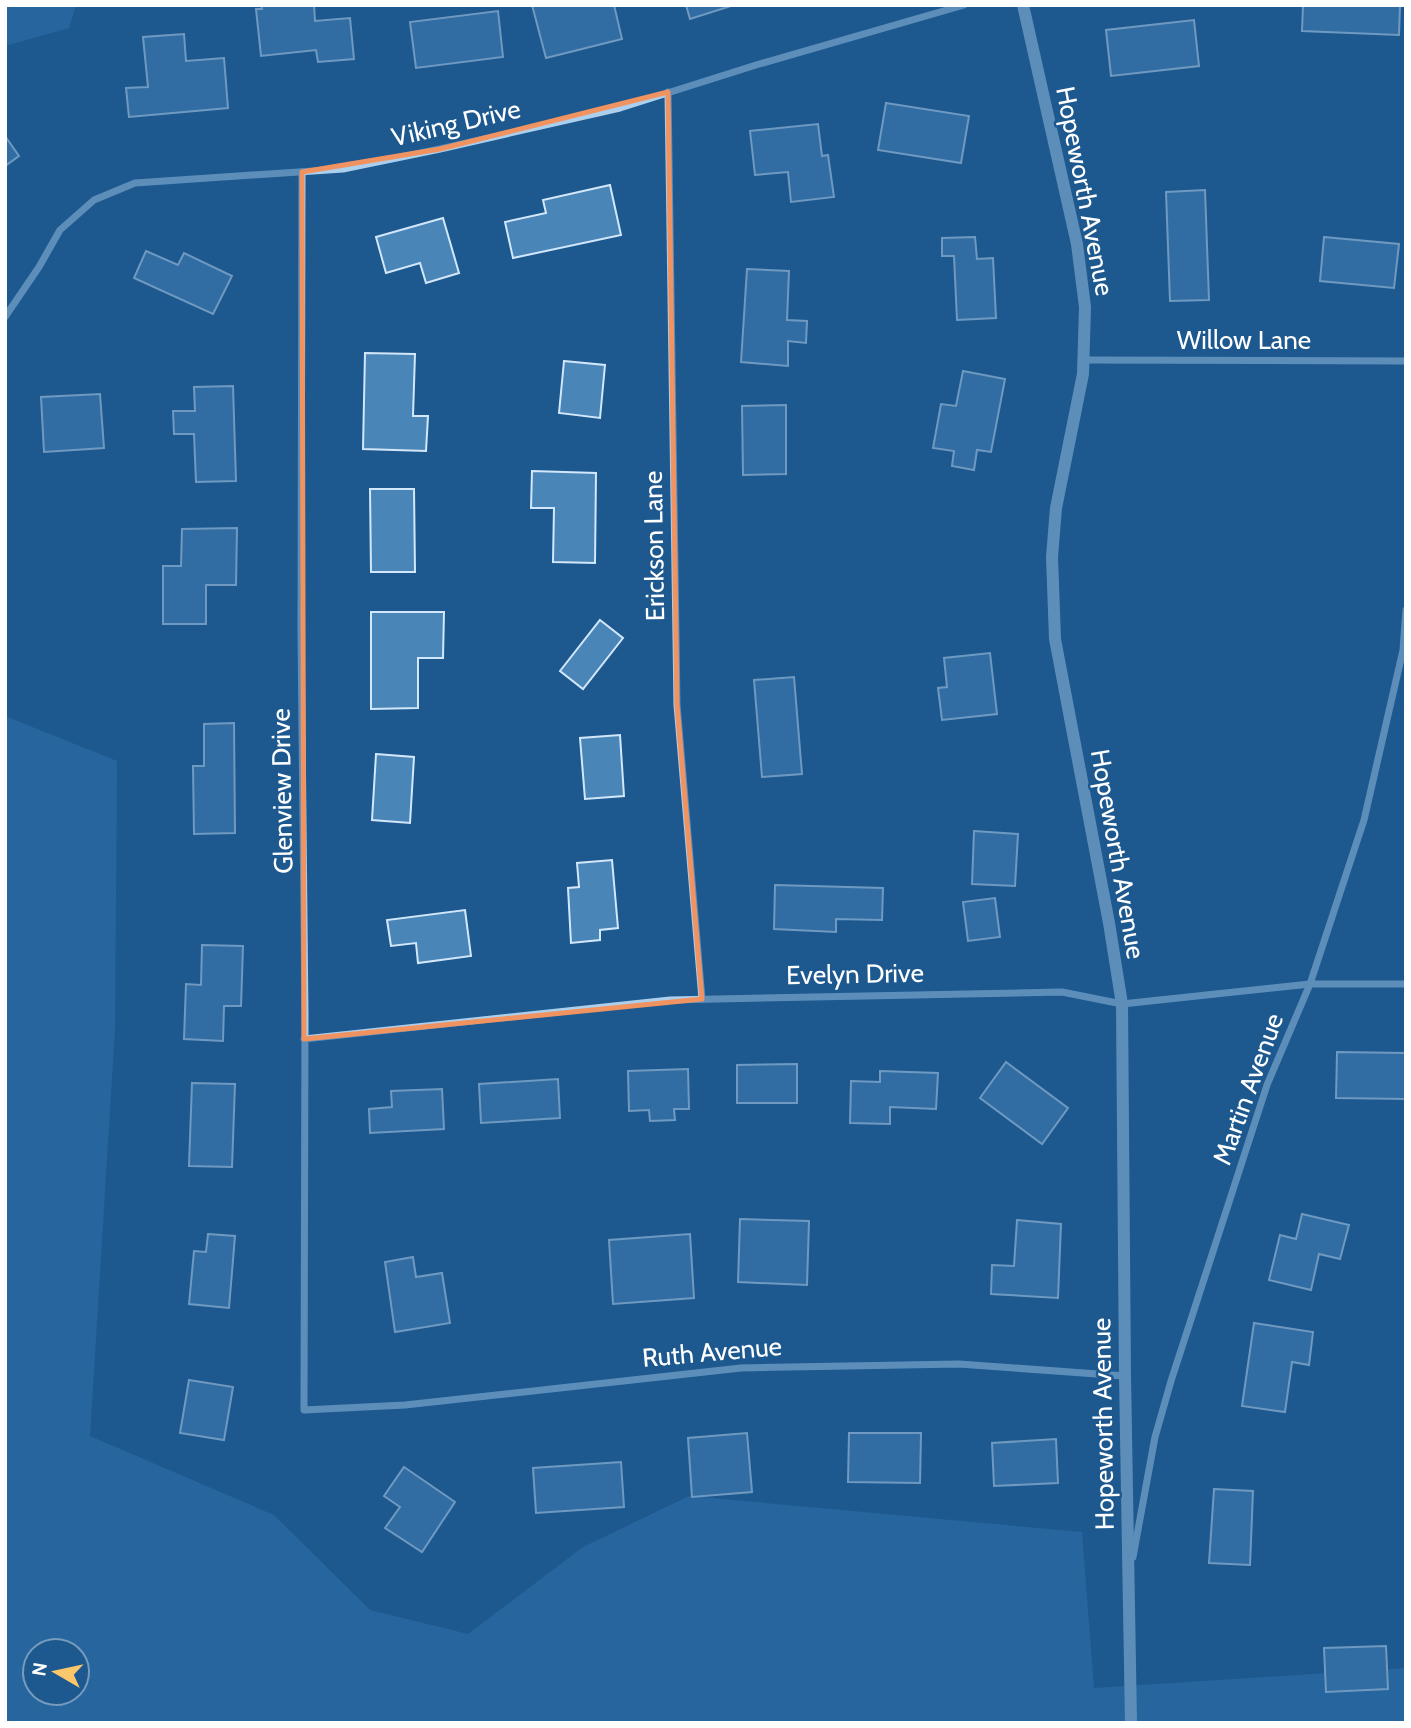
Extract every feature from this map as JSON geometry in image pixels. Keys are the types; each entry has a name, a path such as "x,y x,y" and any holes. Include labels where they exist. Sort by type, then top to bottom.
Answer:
{"street":[{"name":"Viking Drive","path":"5,317 60,230 94,200 135,183 343,169 440,149 620,108 964,5"},
{"name":"Hopeworth Avenue","path":"1023,5 1077,244 1085,307 1083,374 1056,508 1052,557 1055,639 1110,923 1122,1004 1131,1723"},
{"name":"Erickson Lane","path":"668,92 677,705 702,999"},
{"name":"Glenview Drive","path":"302,172 304,1410"},
{"name":"Willow Lane","path":"1083,360 1406,361"},
{"name":"Martin Avenue","path":"1128,1582 1154,1437 1171,1381 1267,1086 1310,984 1364,820 1402,650 1406,610"},
{"name":"Evelyn Drive","path":"304,1038 670,1000 1062,992 1122,1004 1310,984 1406,984"},
{"name":"Ruth Avenue","path":"304,1410 405,1405 741,1368 959,1364 1125,1376"}],"highlighted area":[{"path":"668,92 677,705 702,999 304,1039 302,172 440,149"}],"shaded area":[{"path":"5,5 76,5 69,28 5,46"},
{"path":"5,716 117,761 115,1029 90,1436 274,1515 370,1610 468,1634 583,1547 689,1496 1082,1532 1094,1688 1406,1668 1406,1723 5,1723"}],"building":[{"path":"261,5 314,5 315,21 350,18 354,59 318,62 316,50 261,56 256,9 262,9"},
{"path":"532,5 614,5 622,39 546,58"},
{"path":"686,5 734,5 690,19"},
{"path":"1303,5 1400,5 1399,35 1302,31"},
{"path":"498,11 503,57 416,68 410,22"},
{"path":"1194,20 1199,66 1111,76 1106,30"},
{"path":"184,34 186,61 224,58 228,108 129,117 126,88 148,87 143,37"},
{"path":"886,103 969,116 961,163 878,150"},
{"path":"818,124 822,156 828,155 834,197 791,202 788,172 755,175 750,131"},
{"path":"5,136 19,156 5,166"},
{"path":"610,185 621,235 513,258 505,222 546,213 543,200"},
{"path":"1205,190 1209,300 1170,301 1166,192"},
{"path":"443,218 459,273 426,283 420,263 386,273 376,237"},
{"path":"975,237 977,259 993,258 996,318 957,320 954,256 942,256 942,238"},
{"path":"1324,237 1399,244 1394,288 1320,281"},
{"path":"146,251 178,265 184,253 232,276 213,314 134,278"},
{"path":"747,269 789,271 787,320 807,321 806,343 788,341 788,366 741,362"},
{"path":"365,353 415,354 413,416 428,416 426,451 363,449"},
{"path":"564,361 605,365 600,418 559,413"},
{"path":"963,371 1005,379 991,452 977,450 974,470 952,466 954,451 933,448 941,404 956,406"},
{"path":"233,386 236,481 196,482 194,434 174,434 173,411 195,411 194,387"},
{"path":"100,394 104,448 44,452 41,397"},
{"path":"786,405 786,474 743,475 742,406"},
{"path":"532,471 596,473 595,563 553,562 554,508 531,508"},
{"path":"370,489 414,489 415,572 371,572"},
{"path":"237,528 236,585 206,585 206,624 163,624 163,566 181,566 182,529"},
{"path":"371,612 444,612 443,658 418,658 418,708 371,709"},
{"path":"600,620 623,638 583,689 560,671"},
{"path":"990,653 997,714 942,720 938,688 947,687 944,658"},
{"path":"794,677 802,774 762,777 754,680"},
{"path":"234,723 235,833 194,834 193,766 204,766 204,724"},
{"path":"620,735 624,796 585,799 580,738"},
{"path":"376,754 414,757 410,823 372,820"},
{"path":"974,831 1018,834 1015,886 972,884"},
{"path":"612,860 618,928 600,930 600,940 571,943 568,888 579,887 577,863"},
{"path":"775,885 883,888 882,920 836,919 836,932 774,929"},
{"path":"995,898 1000,937 968,941 963,902"},
{"path":"465,910 471,956 418,963 416,943 391,946 387,920"},
{"path":"202,945 243,946 241,1006 224,1006 223,1041 184,1039 186,984 201,985"},
{"path":"1337,1052 1406,1053 1406,1099 1336,1098"},
{"path":"1006,1062 1068,1108 1042,1144 980,1098"},
{"path":"797,1064 797,1103 737,1103 737,1065"},
{"path":"688,1069 689,1109 674,1109 675,1120 650,1121 649,1110 629,1111 628,1071"},
{"path":"880,1071 938,1073 936,1109 890,1107 890,1124 850,1123 851,1081 880,1082"},
{"path":"558,1079 560,1118 481,1123 479,1084"},
{"path":"192,1083 235,1084 232,1167 189,1166"},
{"path":"442,1089 444,1129 370,1133 369,1109 392,1107 391,1091"},
{"path":"1302,1214 1349,1225 1340,1259 1319,1254 1311,1290 1269,1280 1280,1235 1296,1239"},
{"path":"740,1219 809,1221 807,1285 738,1282"},
{"path":"1017,1220 1061,1224 1058,1298 991,1294 992,1265 1014,1266"},
{"path":"208,1234 235,1236 229,1308 189,1304 194,1251 206,1252"},
{"path":"690,1234 694,1298 613,1304 609,1240"},
{"path":"413,1257 416,1277 442,1273 450,1323 395,1332 385,1262"},
{"path":"1254,1323 1313,1332 1309,1365 1292,1362 1285,1412 1242,1406"},
{"path":"189,1380 233,1387 224,1440 180,1433"},
{"path":"747,1433 752,1492 692,1497 688,1438"},
{"path":"849,1433 921,1433 920,1483 848,1482"},
{"path":"1056,1439 1058,1483 994,1486 992,1443"},
{"path":"621,1462 624,1507 536,1513 533,1468"},
{"path":"404,1467 455,1502 422,1552 385,1528 400,1507 384,1496"},
{"path":"1214,1489 1253,1491 1250,1565 1209,1563"},
{"path":"1386,1646 1388,1689 1326,1692 1324,1648"}]}
